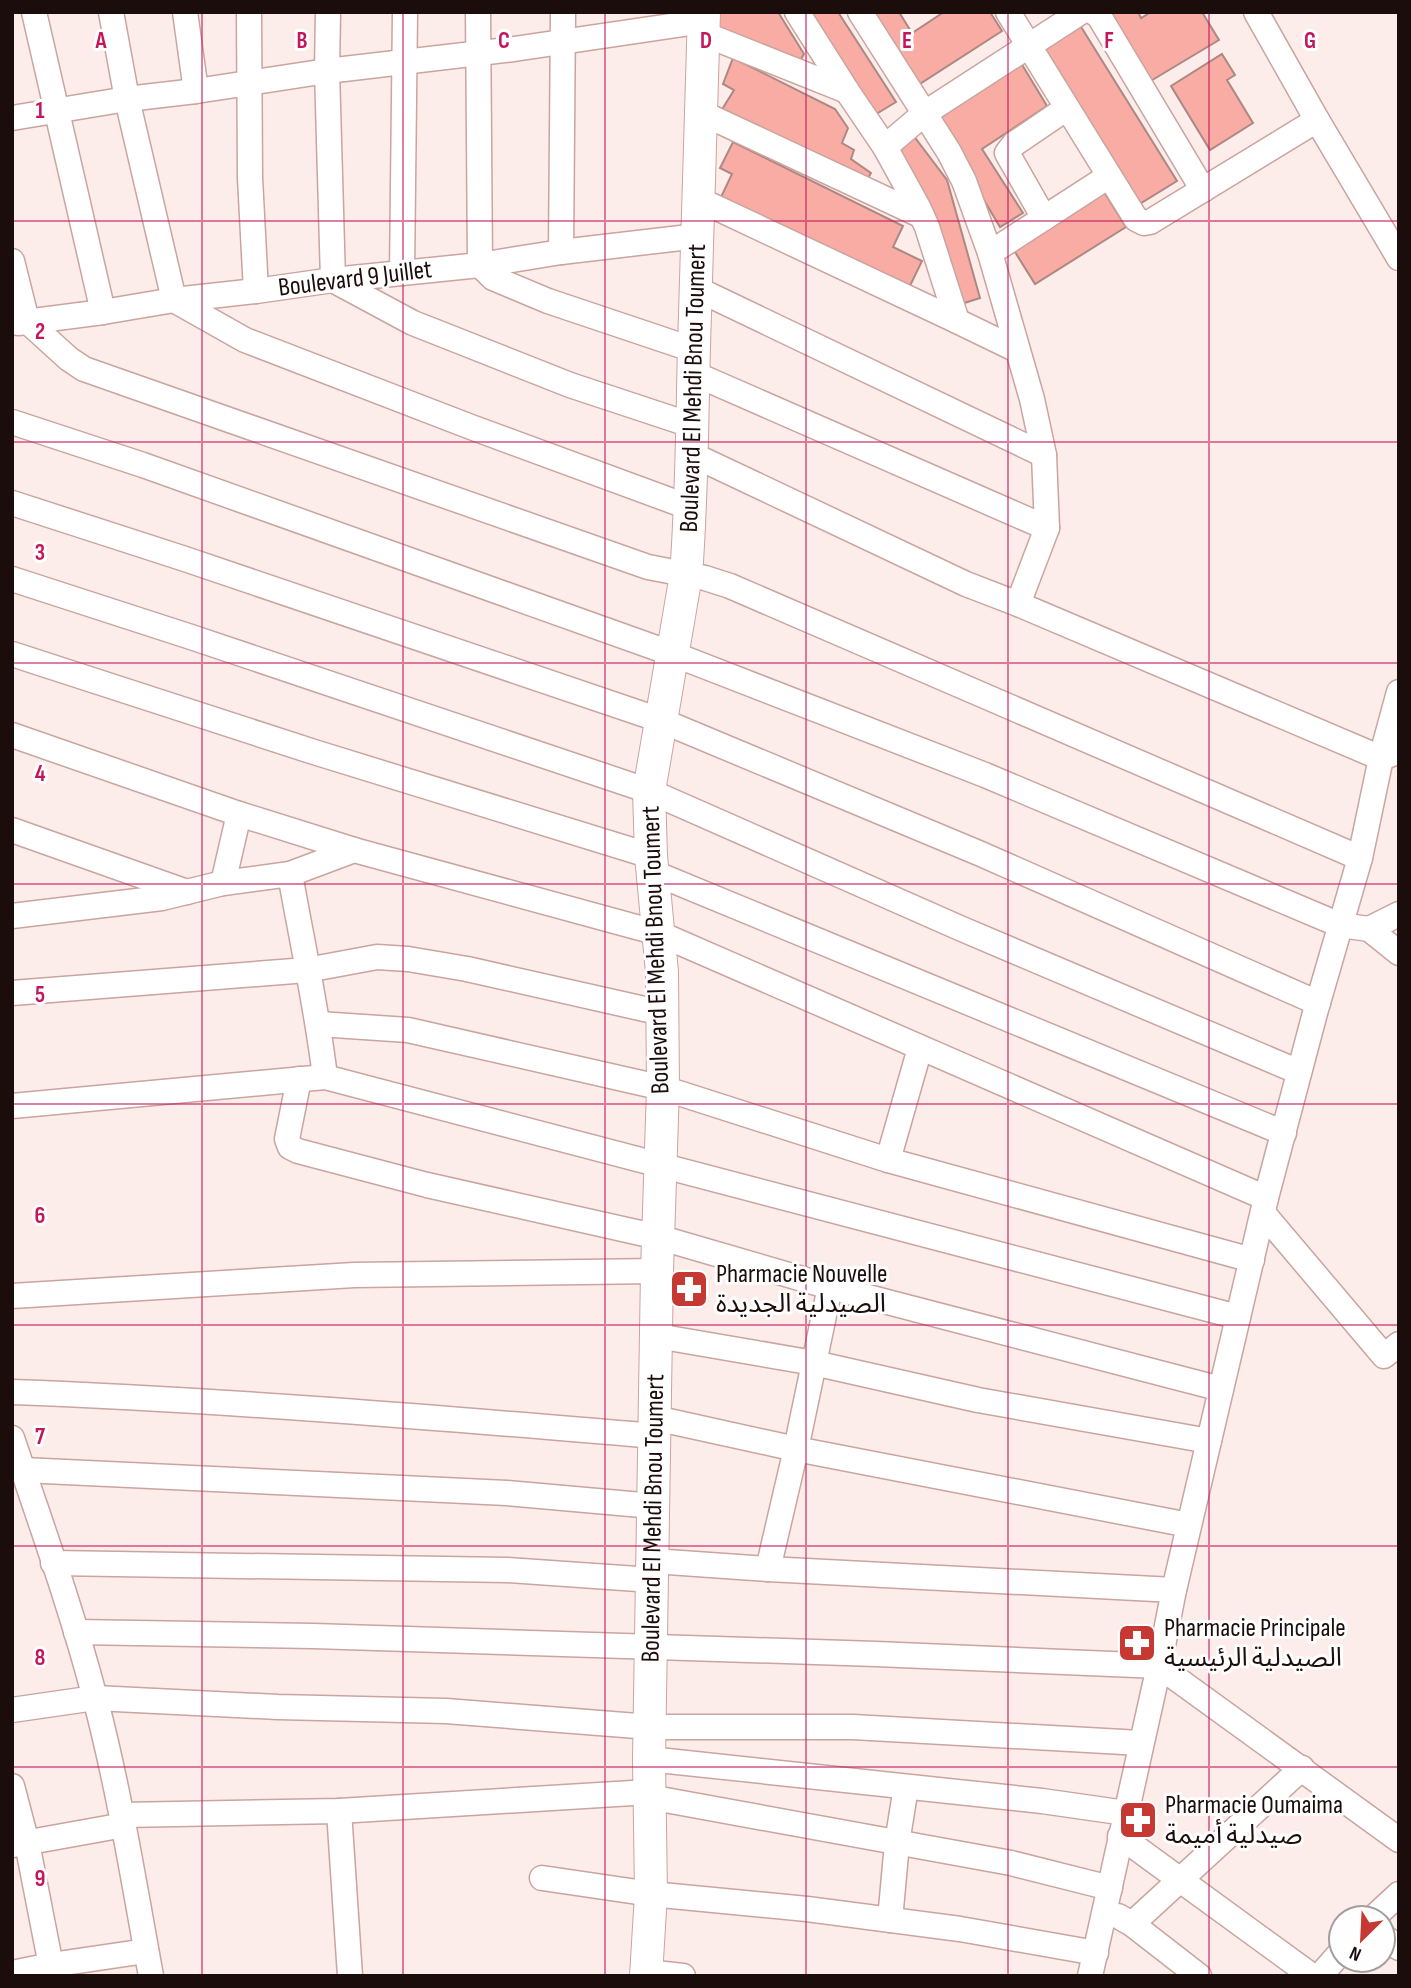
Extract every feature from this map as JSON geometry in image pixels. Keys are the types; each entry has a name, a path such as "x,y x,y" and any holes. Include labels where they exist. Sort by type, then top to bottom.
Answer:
{"main road":[{"name":"Boulevard El Mehdi Bnou Toumert","path":"646,1974 651,1894 649,1759 657,1271 663,1088 662,972 652,864 649,791 686,575 691,508 704,22"}],"street":[{"path":"34,12 103,313"},
{"path":"111,12 127,99 174,300 245,340 691,508"},
{"path":"185,12 196,91"},
{"path":"249,12 250,178 256,291"},
{"path":"328,12 327,71 333,280 413,323 570,385 693,440 966,584 1390,755"},
{"path":"402,274 405,12"},
{"path":"478,12 480,265 493,278 694,362 1047,528"},
{"path":"561,252 563,12"},
{"path":"797,12 885,148 922,216 957,321"},
{"path":"860,12 925,113 964,181 990,253 1032,399 1044,455 1047,528 1018,604"},
{"path":"1008,12 1136,219 1144,223 1150,222 1317,120"},
{"path":"885,148 925,113 1081,12"},
{"path":"1093,12 1099,16 1203,190"},
{"path":"1256,12 1399,258"},
{"path":"12,118 327,71 704,22 847,92"},
{"path":"1044,218 1007,153 1014,144 1067,108"},
{"path":"702,113 922,216"},
{"path":"990,253 1109,176"},
{"path":"700,200 1017,350"},
{"name":"Boulevard 9 Juillet","path":"19,322 103,313 174,300 480,265 561,252 698,236"},
{"path":"12,261 19,322 77,366 648,567 705,578 757,597 1360,858"},
{"path":"697,289 1044,455"},
{"path":"12,422 143,465 673,654 985,775 1340,925 1369,929 1399,953"},
{"path":"12,503 660,720 981,854 1318,1003"},
{"path":"12,579 649,791 962,929 1299,1072"},
{"path":"12,654 652,864 1284,1133"},
{"path":"542,1878 651,1894 807,1909 960,1929 1093,1964 1174,1590 1238,1317 1299,1072 1390,755 1399,692"},
{"path":"12,735 239,814 354,850 658,933 920,1048 1265,1205 1384,1356 1399,1344"},
{"path":"223,883 239,814"},
{"path":"12,830 188,892"},
{"path":"12,916 162,898 223,883 290,874 354,850"},
{"path":"290,874 318,1024 325,1077"},
{"path":"1369,929 1399,914"},
{"path":"12,993 307,970 377,957 408,959 467,969 662,1013"},
{"path":"318,1024 408,1030 663,1088 888,1160 1252,1260"},
{"path":"888,1160 920,1048"},
{"path":"12,1106 325,1077 1238,1317"},
{"path":"299,1079 287,1139 290,1147 298,1151 427,1185 659,1237 830,1287 1221,1389"},
{"path":"12,1296 354,1275 657,1271"},
{"path":"768,1569 830,1287"},
{"path":"657,1336 814,1363 978,1400 1209,1441"},
{"path":"12,1392 150,1397 437,1418 655,1427 796,1449 1189,1525"},
{"path":"12,1438 95,1698 123,1820 151,1976"},
{"path":"23,1470 456,1490 653,1506"},
{"path":"53,1563 507,1570 768,1569 1174,1590"},
{"path":"76,1632 313,1636 1159,1665 1399,1840"},
{"path":"12,1710 95,1698 278,1707 446,1711 650,1727 853,1727 1141,1743"},
{"path":"649,1759 1042,1801 1123,1825 1181,1880 1312,1976"},
{"path":"1132,1924 1302,1768"},
{"path":"12,1786 19,1844 52,1970"},
{"path":"890,1920 897,1843 906,1787"},
{"path":"19,1844 123,1820 649,1794 1012,1863 1108,1898 1132,1924 1199,1976"},
{"path":"339,1811 350,1976"},
{"path":"12,1973 52,1970 146,1951"},
{"path":"646,1974 683,1976"}],"building":[{"path":"713,12 778,12 804,54 796,68 713,28"},
{"path":"806,12 838,12 896,102 873,116"},
{"path":"867,12 899,12 912,33 944,12 990,12 1002,31 915,87"},
{"path":"1106,12 1138,12 1141,18 1151,12 1202,12 1219,40 1149,82"},
{"path":"1078,22 1177,181 1133,208 1035,48"},
{"path":"1222,54 1235,75 1227,80 1253,123 1210,150 1171,86"},
{"path":"733,58 835,109 848,128 842,143 854,150 851,159 871,173 865,183 721,111 734,90 723,84"},
{"path":"1018,58 1047,106 982,149 1023,213 1000,227 932,113"},
{"path":"910,131 947,180 980,298 955,306 891,147"},
{"path":"733,142 903,226 893,247 922,261 909,288 721,197 732,174 720,168"},
{"path":"1101,187 1126,227 1035,284 1010,244"}],"place":[{"name":"Pharmacie Nouvelle الصيدلية الجديدة","path":"689,1289"},
{"name":"Pharmacie Principale الصيدلية الرئيسية","path":"1137,1643"},
{"name":"Pharmacie Oumaima صيدلية أميمة","path":"1138,1820"}]}
